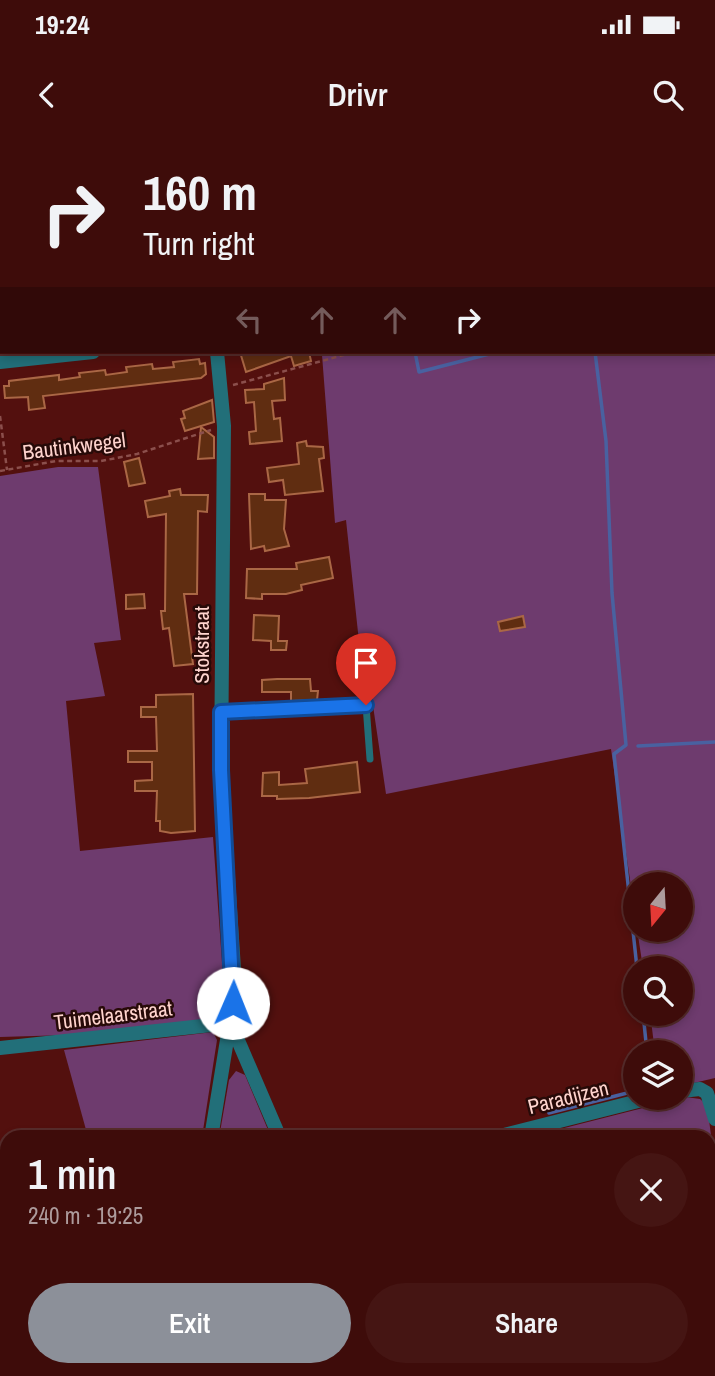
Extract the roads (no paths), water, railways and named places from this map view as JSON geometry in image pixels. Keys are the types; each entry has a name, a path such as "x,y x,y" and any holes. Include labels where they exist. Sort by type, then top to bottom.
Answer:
{"street":[{"path":"0,362 74,354"},
{"name":"Stokstraat","path":"212,1130 230,1023 234,970 227,892 221,712 224,426 217,354"},
{"path":"230,1023 277,1130"},
{"name":"Tuimelaarstraat","path":"0,1048 230,1023"},
{"path":"693,1090 700,1089 707,1093 715,1119"},
{"name":"Paradijzen","path":"524,1130 623,1105"}],"lane":[{"path":"221,712 366,705 370,759"}],"waterway":[{"path":"415,354 419,372 489,354"},
{"path":"595,354 606,441 612,593 626,745 614,754 636,956"},
{"path":"638,746 715,742"},
{"path":"644,1026 646,1040"},
{"path":"549,1113 623,1094"}]}
